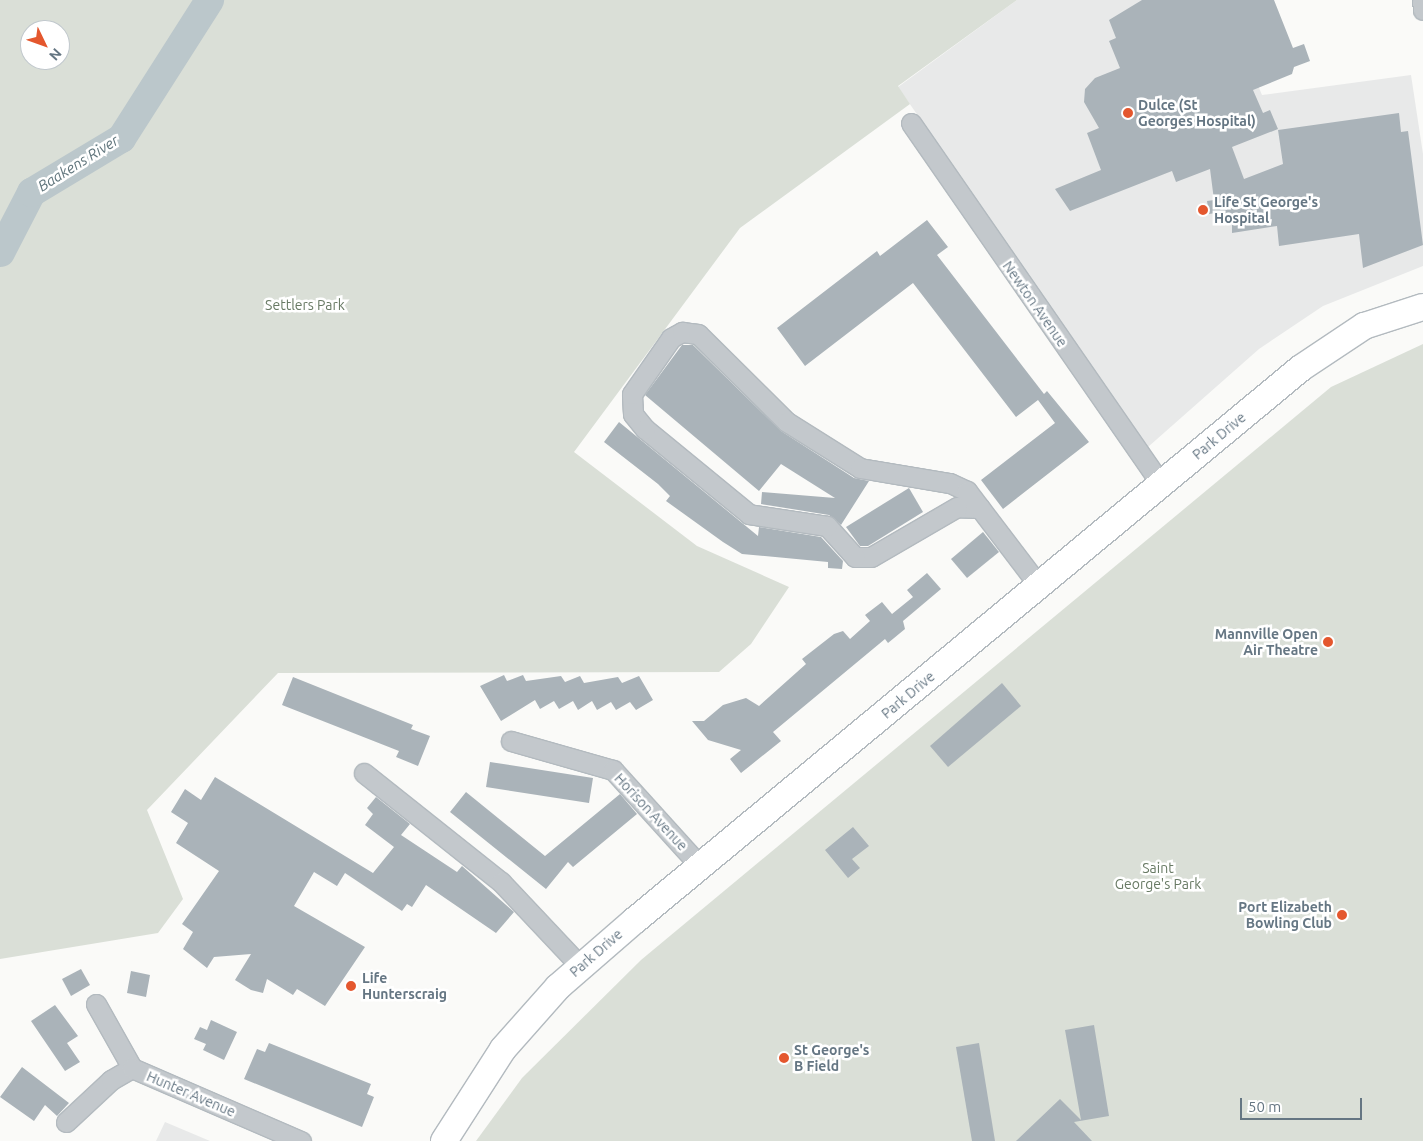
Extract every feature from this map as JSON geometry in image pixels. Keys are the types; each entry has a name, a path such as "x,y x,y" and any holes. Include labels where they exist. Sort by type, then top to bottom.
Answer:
{"street":[{"path":"1422,0 1423,10"},
{"name":"Newton Avenue","path":"910,123 1161,484"},
{"name":"Park Drive","path":"444,1141 503,1049 581,966 1301,368 1364,326 1423,307"},
{"path":"980,508 957,506 871,557 855,557 827,526 749,514 645,430 633,414 632,394 671,338 682,332 698,334 787,422 817,443 866,472 956,485 973,496 1039,586"},
{"name":"Horison Avenue","path":"511,741 613,770 700,866"},
{"path":"364,773 502,882 581,966"},
{"path":"96,1004 132,1068"},
{"name":"Hunter Avenue","path":"66,1122 111,1080 132,1068 301,1141"}],"shaded area":[{"name":"Life St George's Hospital","path":"1017,0 1239,0 1250,66 1262,95 1411,75 1423,154 1423,266 1323,306 1259,349 1148,447 898,87"},
{"path":"165,1122 210,1141 156,1141"}],"green space":[{"name":"Settlers Park","path":"0,0 1017,0 898,86 910,104 740,228 574,452 697,546 789,587 751,644 719,672 278,673 147,810 183,899 158,933 0,959"},
{"name":"Saint George's Park","path":"1423,344 1423,1141 476,1141 522,1078 641,960 1331,387"}],"building":[{"path":"1142,0 1274,0 1293,48 1304,44 1310,61 1294,67 1292,74 1253,90 1263,113 1270,110 1278,129 1232,147 1244,179 1283,164 1278,130 1399,113 1401,132 1408,131 1423,245 1363,268 1359,234 1279,246 1277,226 1232,233 1232,225 1218,223 1216,213 1209,214 1207,201 1214,200 1210,169 1176,182 1172,171 1070,211 1055,189 1101,170 1087,133 1099,128 1084,102 1085,89 1095,78 1120,68 1109,41 1116,38 1109,20"},
{"path":"927,220 948,247 937,255 1044,394 1047,391 1089,442 1003,509 981,480 1055,423 1038,400 1016,417 913,283 805,366 777,328 877,251 880,256"},
{"path":"682,345 693,345 781,431 854,478 869,481 841,525 829,515 761,504 762,492 835,498 781,464 759,491 645,395"},
{"path":"619,422 758,536 759,527 821,537 843,561 842,569 828,568 828,562 742,554 723,542 666,501 670,496 658,484 604,442"},
{"path":"909,488 923,512 868,546 860,546 846,527"},
{"path":"983,532 999,552 967,578 951,559"},
{"path":"927,573 941,589 903,621 905,629 888,643 885,639 773,732 781,741 741,773 730,759 741,750 708,740 692,721 704,721 723,705 746,698 759,706 806,664 802,659 834,634 843,631 850,639 870,621 865,615 882,602 892,614 913,597 907,590"},
{"path":"504,675 507,681 523,675 526,681 561,676 565,682 580,676 584,683 618,677 622,683 639,676 653,700 636,710 630,702 616,710 611,702 597,710 592,701 578,710 573,701 559,709 554,701 540,709 535,700 501,721 480,686"},
{"path":"293,677 413,725 411,729 430,736 418,766 396,757 399,751 282,705"},
{"path":"1002,683 1021,706 948,767 930,746"},
{"path":"490,762 593,778 589,803 486,787"},
{"path":"215,777 373,873 394,847 365,825 373,814 367,808 376,797 410,824 401,835 457,872 462,866 514,912 496,933 426,885 412,907 407,904 402,911 345,873 337,886 314,872 294,906 365,947 325,1006 297,989 293,995 267,979 263,993 251,990 235,980 251,954 214,957 207,968 183,949 193,932 182,924 219,871 176,843 188,823 171,812 185,789 201,800"},
{"path":"466,792 545,856 620,794 637,814 573,867 568,862 546,889 450,812"},
{"path":"853,827 869,846 852,859 860,868 848,878 825,850"},
{"path":"81,969 90,985 71,996 62,979"},
{"path":"131,971 150,975 146,997 127,993"},
{"path":"55,1005 78,1036 67,1043 80,1062 65,1071 31,1021"},
{"path":"211,1020 237,1032 224,1060 203,1050 206,1044 194,1039 200,1027 207,1030"},
{"path":"1094,1025 1109,1116 1074,1122 1092,1141 1016,1141 1060,1099 1081,1120 1065,1030"},
{"path":"269,1043 371,1084 367,1094 374,1097 362,1127 244,1079 257,1049 265,1052"},
{"path":"979,1043 995,1141 972,1141 956,1047"},
{"path":"22,1067 69,1103 57,1116 45,1105 34,1121 0,1097"}],"waterway":[{"name":"Baakens River","path":"0,252 31,192 121,138 209,0"}],"place":[{"name":"Dulce (St Georges Hospital)","path":"1128,113"},
{"name":"Life St George's Hospital","path":"1203,210"},
{"name":"Mannville Open Air Theatre","path":"1328,642"},
{"name":"Port Elizabeth Bowling Club","path":"1342,915"},
{"name":"Life Hunterscraig","path":"351,986"},
{"name":"St George's B Field","path":"784,1058"}]}
